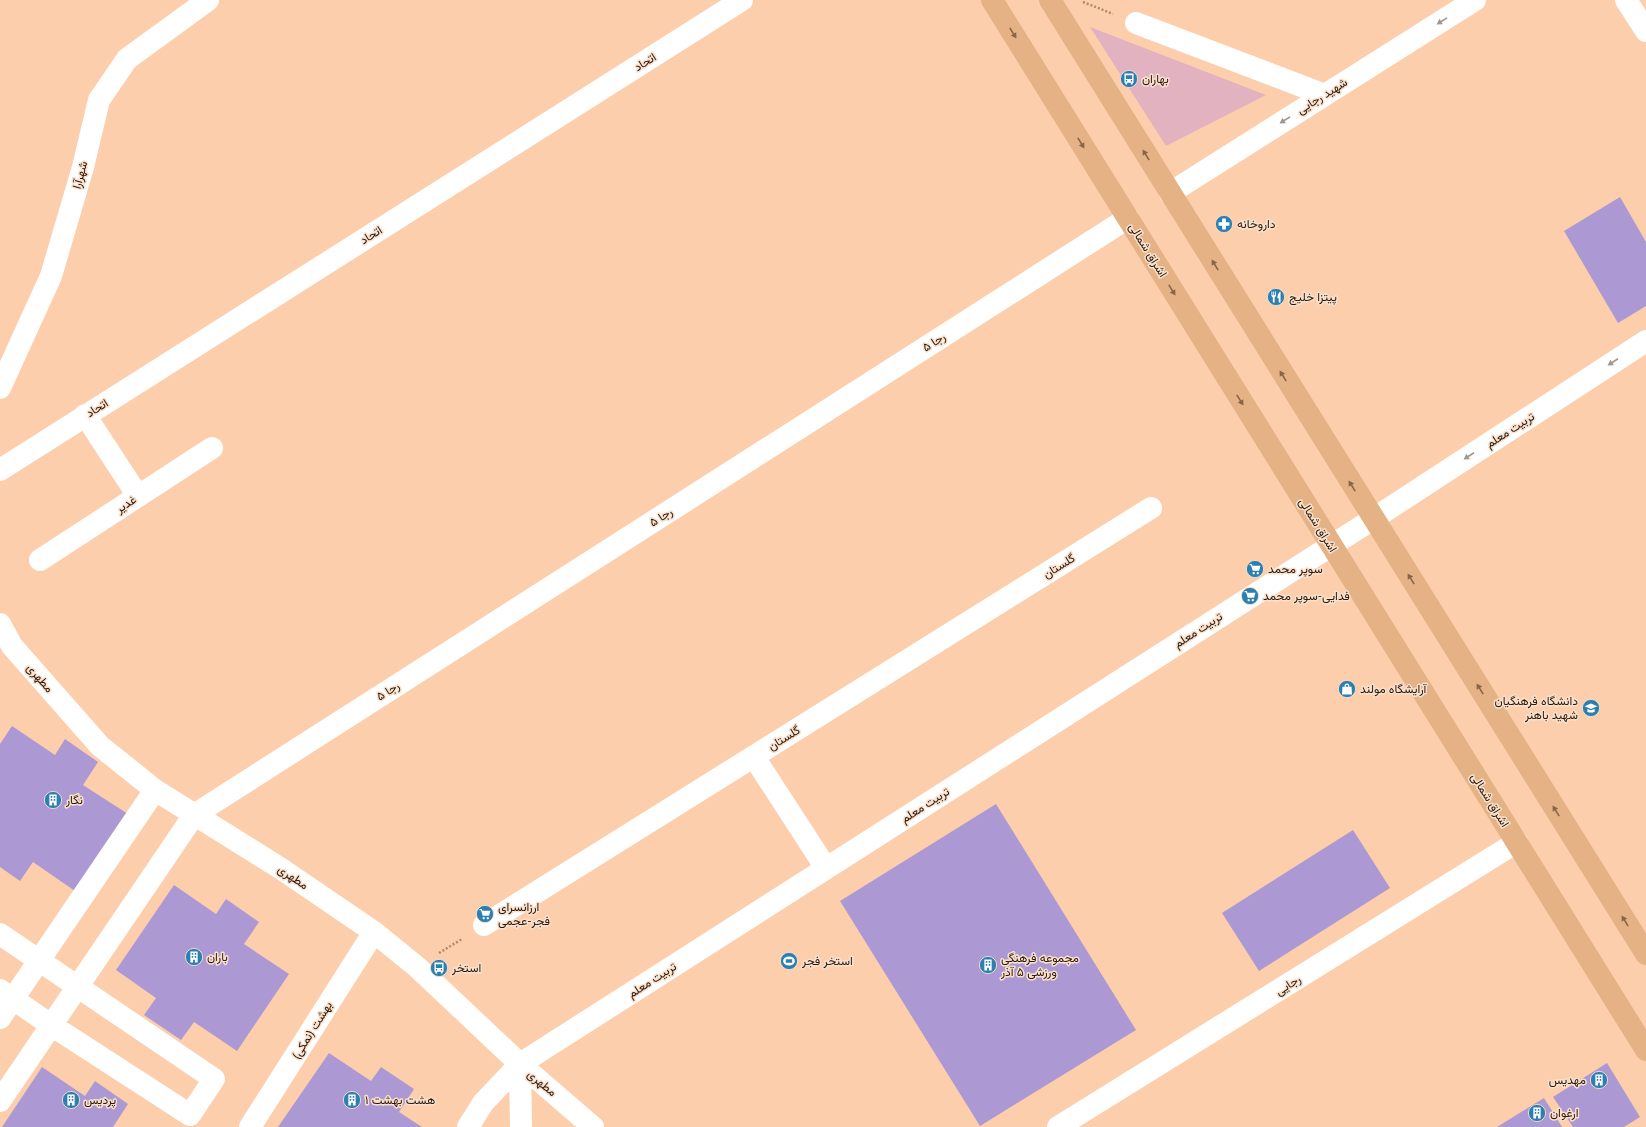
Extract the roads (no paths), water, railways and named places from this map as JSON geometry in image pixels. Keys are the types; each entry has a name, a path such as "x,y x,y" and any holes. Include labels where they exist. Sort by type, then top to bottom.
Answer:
{"main road":[{"name":"اشراق شمالی","path":"992,0 1330,545 1646,1050"},
{"path":"1050,0 1646,954"}],"street":[{"name":"شهرآرا","path":"0,388 51,276 83,167 99,100 127,59 208,0"},
{"name":"اتحاد","path":"0,470 742,0"},
{"name":"شهید رجایی","path":"1170,193 1475,0"},
{"path":"1626,0 1646,31"},
{"path":"1136,22 1325,95"},
{"name":"رجا ۵","path":"194,815 1128,218"},
{"name":"تربیت معلم","path":"468,1127 483,1103 520,1064 1330,545 1373,519 1646,341"},
{"path":"85,415 138,496"},
{"name":"غدیر","path":"40,560 212,448"},
{"name":"گلستان","path":"484,925 1152,508"},
{"name":"مطهری","path":"0,624 12,646 100,746 155,790 280,868 374,932 417,967 520,1064 593,1127"},
{"path":"754,757 826,868"},
{"path":"0,1018 6,995 40,961 155,790"},
{"path":"0,1101 194,815"},
{"name":"رجایی","path":"1058,1127 1517,842"},
{"name":"بهشت (نمکی)","path":"250,1127 374,932"},
{"path":"0,934 214,1079 190,1115 6,995"},
{"path":"520,1064 521,1127"}],"place":[{"name":"بهاران","path":"1129,79"},
{"name":"داروخانه","path":"1224,224"},
{"name":"پیتزا خلیج","path":"1276,297"},
{"name":"سوپر محمد","path":"1255,569"},
{"name":"فدایی-سوپر محمد","path":"1250,596"},
{"name":"آرایشگاه مولند","path":"1347,689"},
{"name":"دانشگاه فرهنگیان شهید باهنر","path":"1591,708"},
{"name":"نگار","path":"53,800"},
{"name":"ارزانسرای فجر-عجمی","path":"485,914"},
{"name":"باران","path":"194,957"},
{"name":"استخر فجر","path":"789,961"},
{"name":"مجموعه فرهنگی ورزشی ۵ آذر","path":"988,965"},
{"name":"استخر","path":"439,968"},
{"name":"مهدیس","path":"1599,1080"},
{"name":"پردیس","path":"71,1100"},
{"name":"هشت بهشت ۱","path":"352,1100"},
{"name":"ارغوان","path":"1537,1113"}]}
